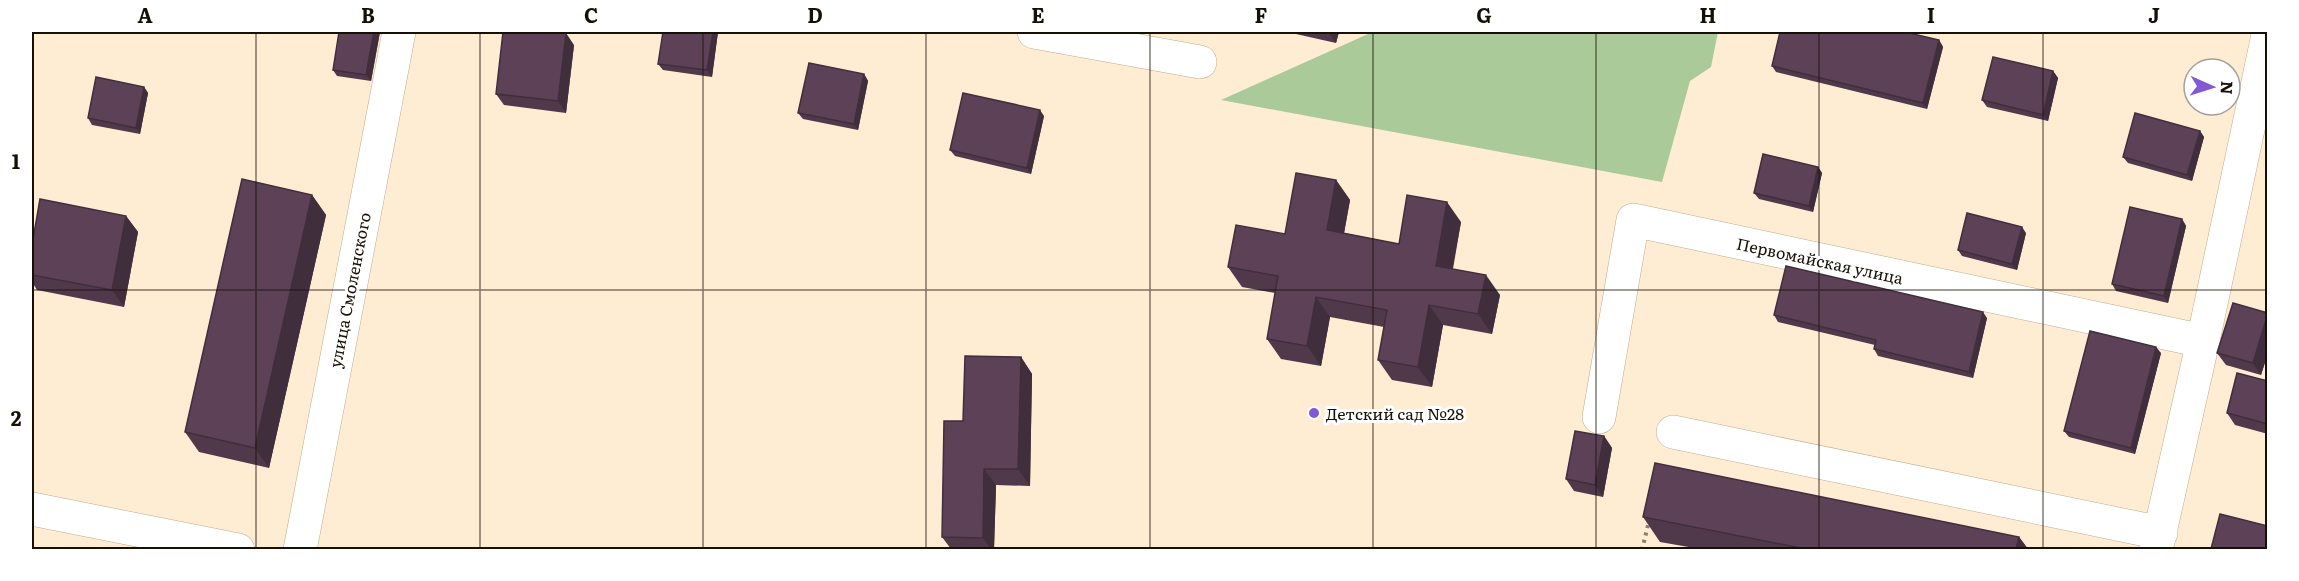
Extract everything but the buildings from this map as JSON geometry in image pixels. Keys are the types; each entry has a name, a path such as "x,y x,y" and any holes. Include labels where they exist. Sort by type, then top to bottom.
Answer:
{"street":[{"name":"улица Смоленского","path":"300,549 399,32"},
{"path":"1034,32 1200,62"},
{"path":"1673,432 2158,541 2204,341 2268,35"},
{"name":"Первомайская улица","path":"1599,417 1633,220 2204,341"},
{"path":"32,509 237,549"}],"path":[{"path":"1642,549 1650,517"}],"green space":[{"path":"1369,32 1718,32 1711,67 1690,81 1662,182 1221,100"}],"place":[{"name":"Детский сад №28","path":"1314,413"}]}
